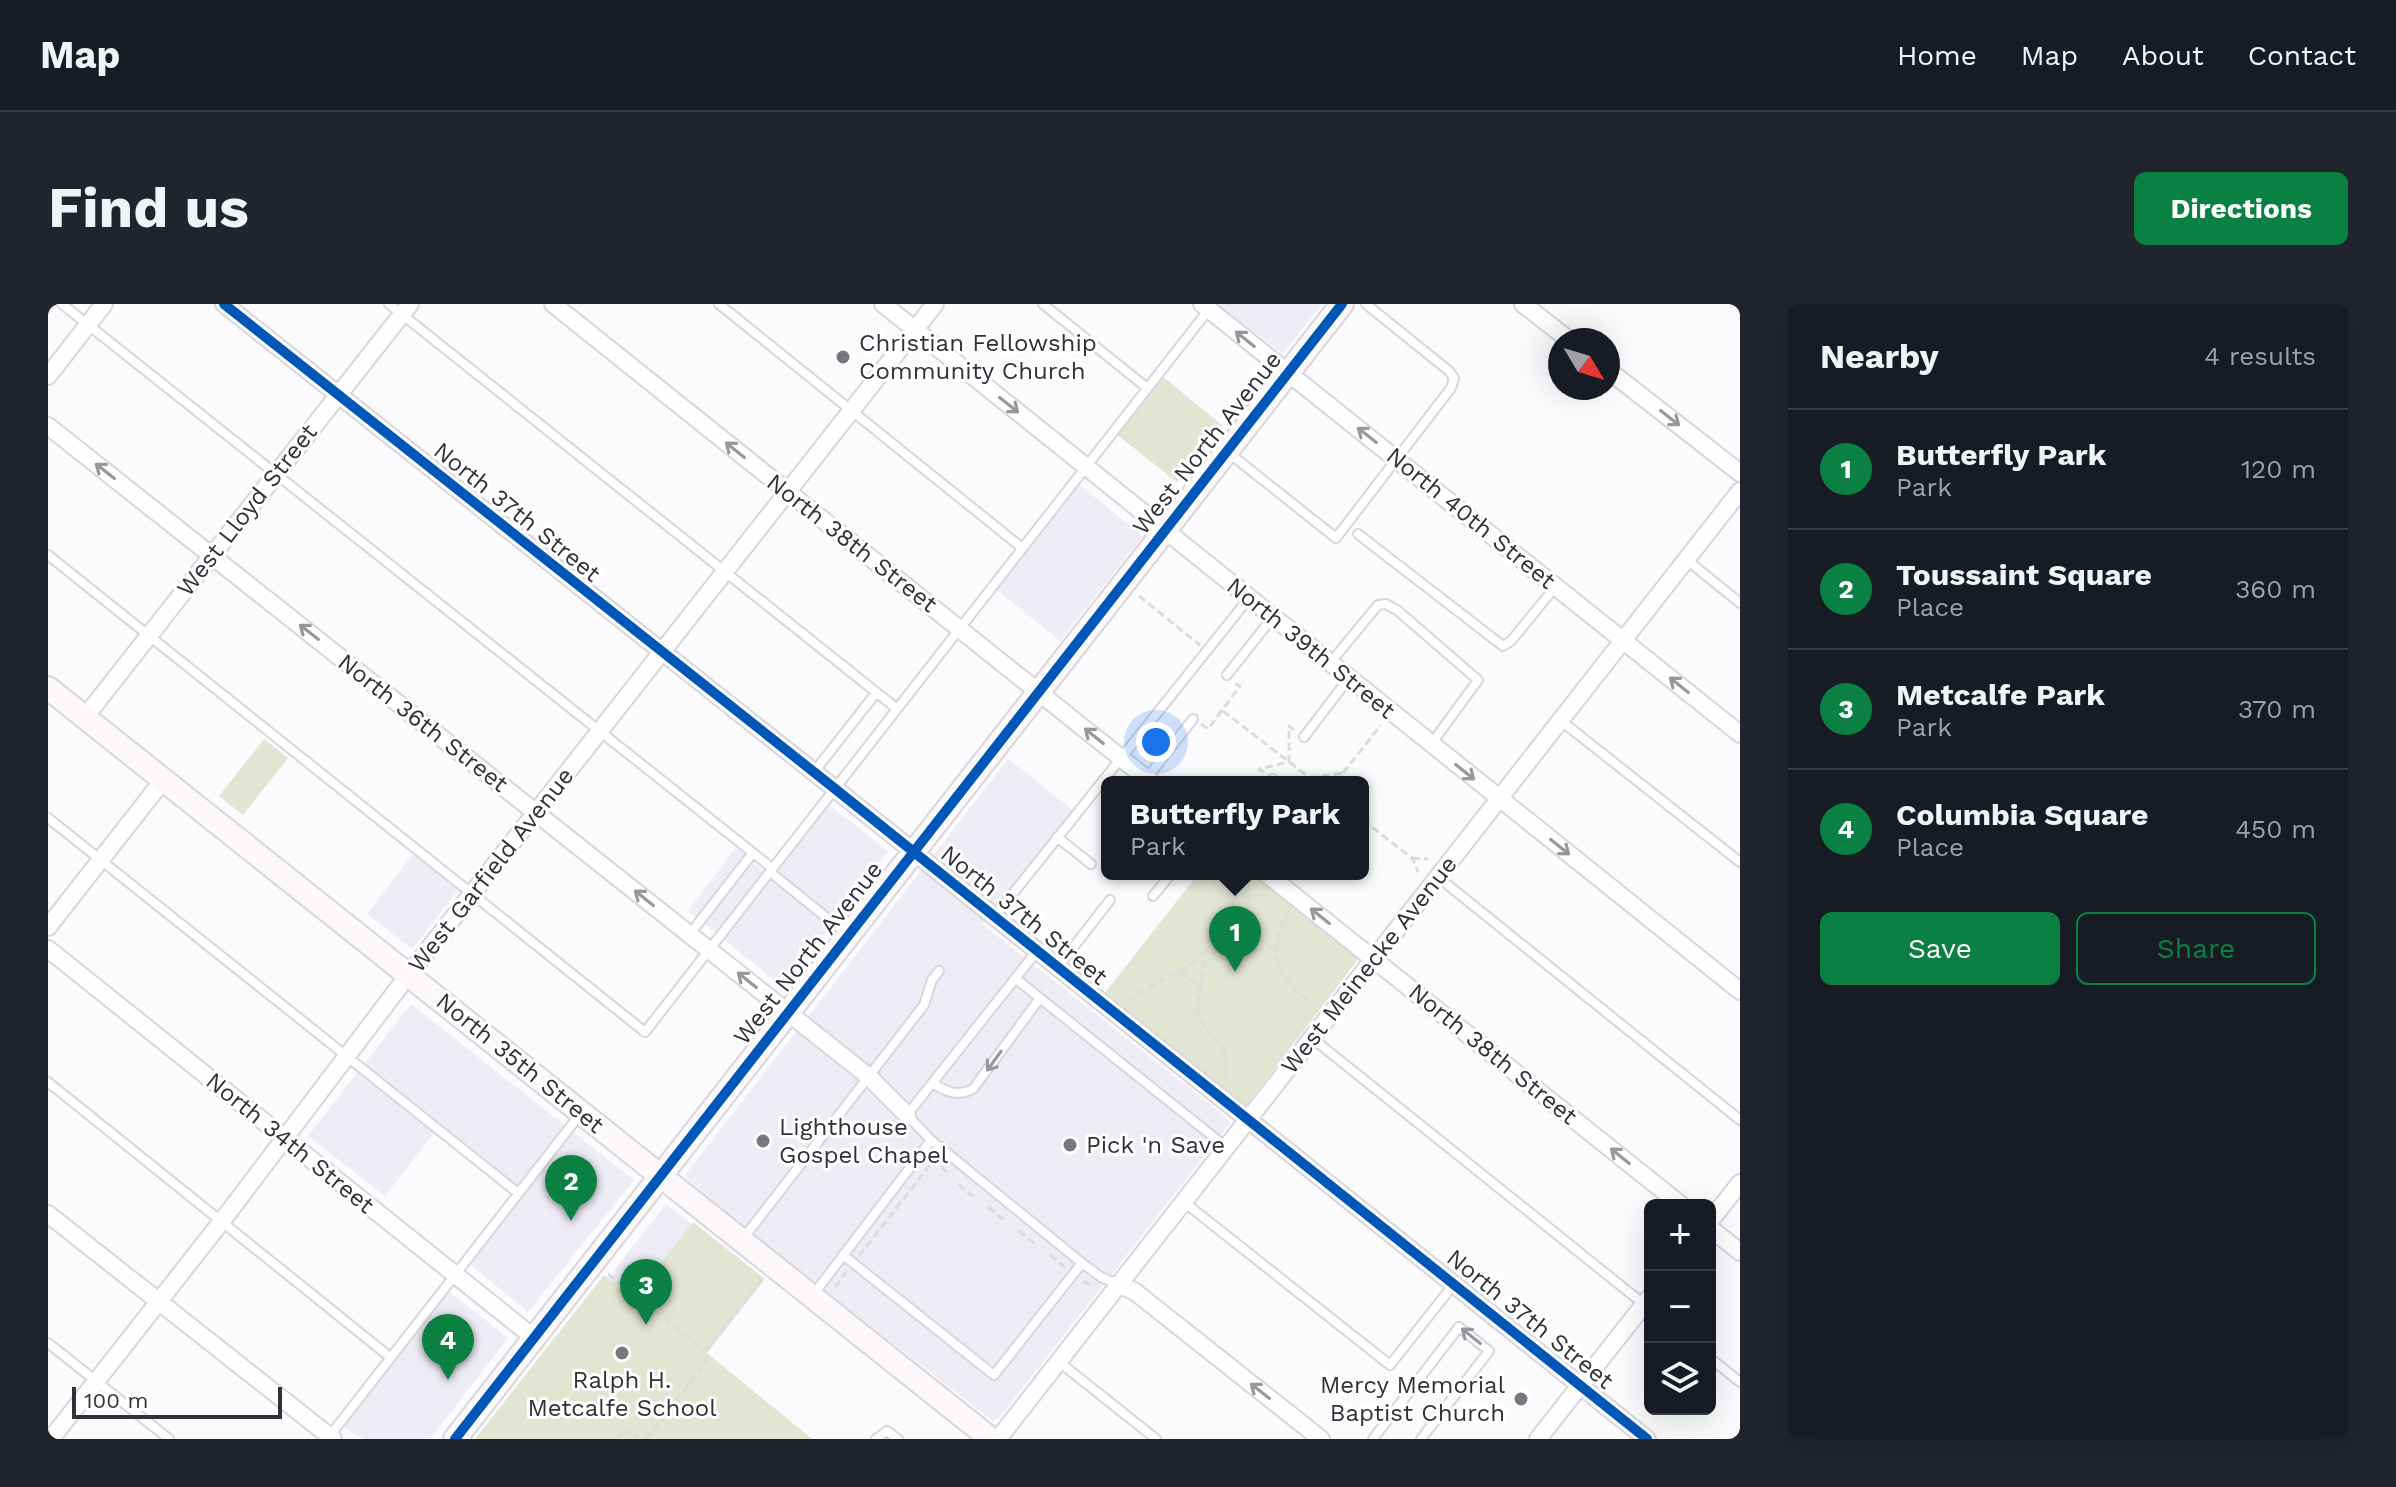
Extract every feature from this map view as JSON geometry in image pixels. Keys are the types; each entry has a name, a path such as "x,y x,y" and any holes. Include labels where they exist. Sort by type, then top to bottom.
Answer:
{"main road":[{"name":"West North Avenue","path":"455,1439 1342,304"},
{"name":"North 35th Street","path":"48,688 991,1439"}],"street":[{"path":"48,376 104,304"},
{"name":"North 37th Street","path":"224,304 1647,1439"},
{"name":"North 38th Street","path":"553,304 1144,776"},
{"name":"North 39th Street","path":"883,304 1740,991"},
{"name":"West Garfield Avenue","path":"51,1439 222,1221 409,974 935,304"},
{"path":"1523,304 1554,328"},
{"name":"North 40th Street","path":"1208,306 1287,373 1740,734"},
{"name":"West Lloyd Street","path":"85,717 338,395 400,307"},
{"path":"1620,379 1740,473"},
{"name":"North 36th Street","path":"48,426 868,1076 907,1115"},
{"name":"West Meinecke Avenue","path":"998,1439 1740,491"},
{"path":"48,927 164,779"},
{"name":"North 38th Street","path":"1274,880 1673,1199"},
{"name":"North 34th Street","path":"48,949 533,1337"},
{"path":"1716,1213 1740,1183"},
{"path":"48,1214 330,1438"},
{"path":"1716,1233 1740,1252"},
{"path":"1117,1284 1134,1291 1321,1439"},
{"path":"1538,1439 1644,1309"}],"lane":[{"path":"62,304 752,854 849,935"},
{"path":"719,304 1021,547"},
{"path":"1043,304 1147,388"},
{"path":"1226,451 1336,538 1451,388 1454,378 1366,304"},
{"path":"48,555 645,1032 1208,306"},
{"path":"400,307 896,708"},
{"path":"1358,534 1503,646 1511,641 1556,586"},
{"path":"1686,560 1740,603"},
{"path":"1106,776 1249,597"},
{"path":"1330,663 1373,609 1382,603 1397,610 1478,680 1431,744"},
{"path":"1227,675 1273,617"},
{"path":"1304,737 1349,678"},
{"path":"814,772 876,693"},
{"path":"1152,776 1193,719"},
{"path":"1560,720 1740,862"},
{"path":"995,916 1101,783"},
{"path":"48,818 518,1193"},
{"path":"1057,837 1091,864"},
{"path":"690,934 752,854"},
{"path":"1438,876 1740,1120"},
{"path":"1153,896 1166,880"},
{"path":"1057,967 1110,900"},
{"path":"1037,951 907,1115 931,1140 1082,1263 1117,1284"},
{"path":"741,1241 924,1005 932,980 939,971"},
{"path":"1015,978 1226,1147"},
{"path":"932,1083 954,1094 973,1089 1040,998"},
{"path":"1312,1038 1644,1301"},
{"path":"48,1082 390,1357"},
{"path":"330,1438 581,1113"},
{"path":"811,1297 931,1140"},
{"path":"1183,1202 1390,1365 1454,1284"},
{"path":"843,1255 994,1375 1082,1263"},
{"path":"1373,1439 1459,1327 1489,1351 1421,1439"},
{"path":"48,1343 169,1439"},
{"path":"1058,1361 1156,1439"},
{"path":"1716,1363 1740,1382"},
{"path":"876,1439 887,1431 898,1439"}],"path":[{"path":"1139,596 1203,648"},
{"path":"1193,719 1208,729 1223,711 1240,686 1227,675"},
{"path":"1223,711 1305,776"},
{"path":"1329,776 1343,773 1381,725"},
{"path":"1289,762 1289,726 1304,737"},
{"path":"1369,825 1412,858 1418,872"},
{"path":"1412,858 1428,859"},
{"path":"1236,900 1237,880"},
{"path":"1225,1078 1228,1063 1225,1049 1200,1021 1197,1009 1209,935 1216,921 1236,900 1267,893"},
{"path":"1289,910 1278,934 1278,966 1282,977 1298,994 1314,1004"},
{"path":"1268,948 1276,947"},
{"path":"1127,1000 1197,961 1206,949"},
{"path":"1180,971 1200,987"},
{"path":"835,1287 934,1160 947,1172"},
{"path":"958,1184 974,1197"},
{"path":"988,1207 1005,1221"},
{"path":"1019,1231 1035,1244"},
{"path":"1050,1255 1065,1267"},
{"path":"608,1274 706,1351"},
{"path":"1079,1278 1093,1287"},
{"path":"646,1439 706,1362 706,1351 761,1280"},
{"path":"617,1439 625,1429 638,1439"}],"shaded area":[{"path":"1216,304 1322,304 1283,354"},
{"path":"1076,482 1143,536 1060,641 996,589"},
{"path":"1008,759 1073,810 982,924 1230,1123 999,1418 993,1421 775,1252 685,1175"},
{"path":"828,804 888,851 783,987 688,911 736,848 770,876"},
{"path":"414,853 459,889 412,949 367,914"},
{"path":"411,1004 634,1180 528,1312 468,1263 523,1193 439,1127 385,1196 308,1136"},
{"path":"666,1204 692,1224 634,1297 608,1278"},
{"path":"447,1290 508,1338 430,1439 364,1439 351,1432 343,1425"}],"green space":[{"path":"1162,376 1222,425 1177,482 1116,434"},
{"path":"264,739 288,758 243,815 219,796"},
{"path":"1193,880 1260,880 1359,958 1246,1106 1105,993"},
{"name":"Ralph H. Metcalfe School","path":"693,1222 765,1279 707,1353 812,1439 475,1439 604,1275 634,1297"}],"cycle path":[{"path":"224,304 1647,1439"},
{"path":"455,1439 1342,304"}],"place":[{"name":"Christian Fellowship Community Church","path":"843,357"},
{"name":"Butterfly Park","path":"1235,972"},
{"name":"Lighthouse Gospel Chapel","path":"763,1141"},
{"name":"Pick 'n Save","path":"1070,1145"},
{"name":"Toussaint Square","path":"571,1221"},
{"name":"Metcalfe Park","path":"646,1325"},
{"name":"Ralph H. Metcalfe School","path":"622,1353"},
{"name":"Columbia Square","path":"448,1380"},
{"name":"Mercy Memorial Baptist Church","path":"1521,1399"}]}
